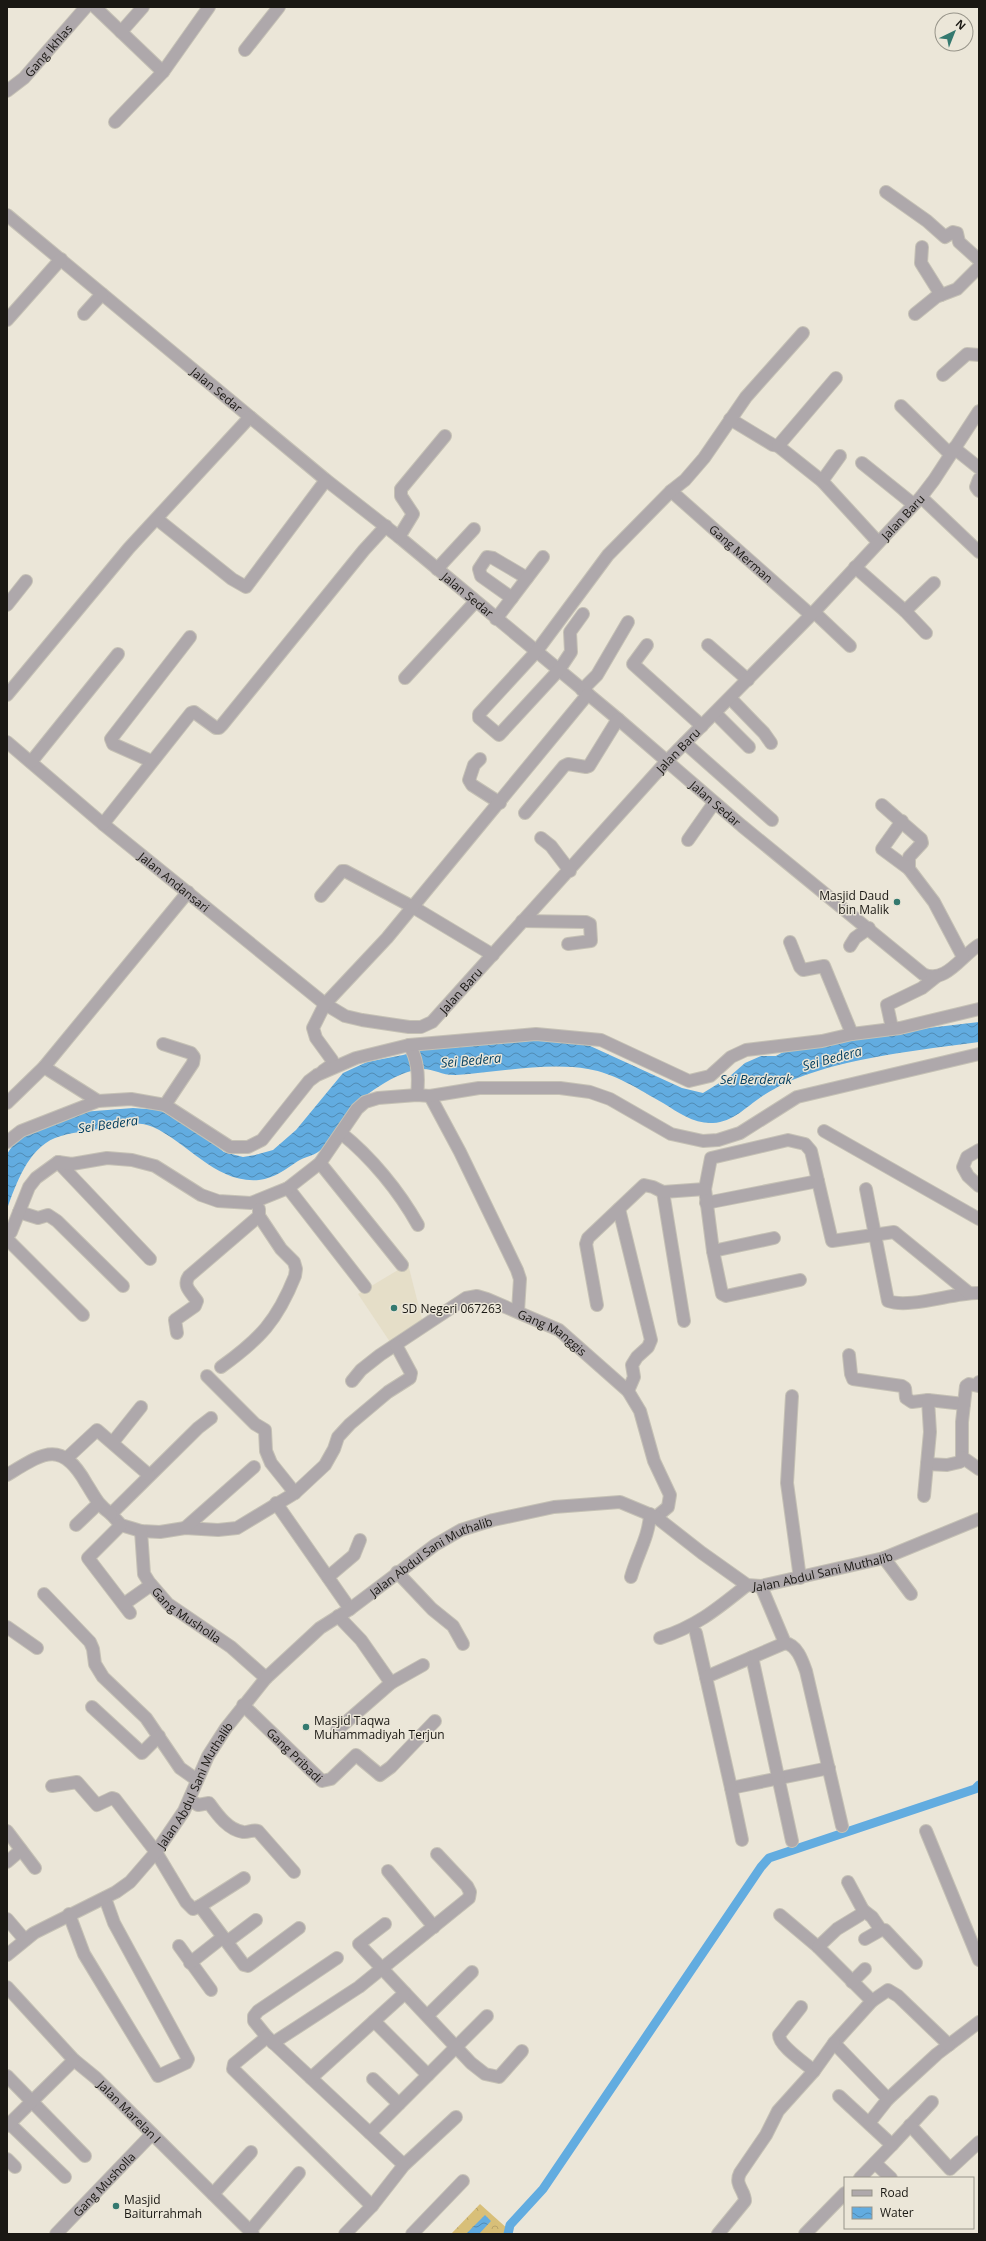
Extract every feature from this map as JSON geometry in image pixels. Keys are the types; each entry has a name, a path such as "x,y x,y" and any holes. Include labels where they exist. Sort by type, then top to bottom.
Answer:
{"street":[{"name":"Gang Ikhlas","path":"7,91 24,78 86,7"},
{"path":"95,7 163,72"},
{"path":"121,32 143,7"},
{"path":"115,122 163,72 209,7"},
{"path":"245,50 279,7"},
{"path":"886,192 945,237 953,232 957,233 960,242 979,260"},
{"name":"Jalan Sedar","path":"7,215 326,480 386,526 475,602 618,719 714,803 869,928 904,959 932,976"},
{"path":"922,247 921,263 941,295"},
{"path":"7,320 61,259"},
{"path":"915,314 941,295 957,289 979,267"},
{"path":"84,314 102,294"},
{"path":"583,614 570,632 571,652 559,670 499,735 480,718 479,714 536,652 608,555 671,491 686,480 704,458 730,418 803,333"},
{"path":"943,375 967,354 979,355"},
{"path":"778,446 836,378"},
{"path":"901,406 952,451 979,468"},
{"name":"Jalan Baru","path":"345,1016 409,1027 421,1027 432,1022 666,762 812,614 917,500 934,480 979,411"},
{"path":"7,695 124,554 250,417"},
{"path":"730,418 778,446 822,481 878,542"},
{"path":"399,537 413,514 401,496 401,490 445,436"},
{"path":"822,481 840,456"},
{"path":"862,464 917,500 979,552"},
{"path":"979,479 976,487 979,491"},
{"path":"157,519 232,579 246,587 326,480"},
{"name":"Gang Merman","path":"671,491 850,646"},
{"path":"103,824 151,761 194,712 216,728 219,728 222,725 364,550 386,526"},
{"path":"437,569 474,529"},
{"path":"512,598 481,576 480,569 487,556 527,578"},
{"path":"496,619 543,557"},
{"path":"855,567 906,611 926,633"},
{"path":"7,605 26,581"},
{"path":"906,611 934,583"},
{"path":"405,678 475,602"},
{"path":"7,1142 21,1131 98,1101 131,1099 165,1105 230,1146 248,1147 262,1140 308,1082 333,1064 331,1057 313,1032 315,1021 325,1004 387,938 500,803 585,692 597,675 628,622"},
{"path":"151,761 113,744 111,739 190,638"},
{"path":"647,645 633,664 702,726"},
{"path":"708,645 748,680"},
{"path":"31,762 118,654"},
{"path":"730,698 764,733 771,743"},
{"path":"715,713 748,747"},
{"path":"525,813 564,766 568,764 588,766 618,719"},
{"name":"Jalan Andansari","path":"7,742 103,824 325,1004 345,1016"},
{"path":"685,743 772,820"},
{"path":"480,759 474,765 469,780 472,785 500,803"},
{"path":"688,840 714,803"},
{"path":"882,805 902,821 921,840 909,857 909,869"},
{"path":"902,821 882,848 909,869 934,902 963,957"},
{"path":"541,838 551,846 570,870"},
{"path":"321,896 342,871 345,871 413,907 493,955"},
{"path":"7,1103 44,1067 188,892"},
{"path":"522,922 586,922 590,924 591,941 568,944"},
{"path":"850,946 856,938 869,928"},
{"path":"790,942 800,967 803,970 824,966 852,1034"},
{"path":"892,1028 887,1005 922,988 932,976 949,972 963,957 979,945"},
{"path":"317,1075 356,1058 411,1048 536,1034 576,1036 601,1040 689,1081 710,1076 732,1057 746,1050 822,1041 852,1034 892,1028 979,1009"},
{"path":"163,1044 191,1053 194,1057 193,1063 165,1105"},
{"path":"411,1048 419,1078 417,1094"},
{"path":"83,1315 7,1238 20,1212 28,1187 36,1178 58,1162 72,1164 107,1158 132,1160 155,1166 201,1195 218,1201 233,1203 261,1200 288,1188 320,1163 324,1153 341,1133 349,1118 365,1102 378,1098 417,1094 430,1096 479,1088 560,1088 590,1092 610,1099 671,1134 704,1141 718,1140 740,1133 757,1120 797,1097 979,1054"},
{"path":"44,1067 98,1101"},
{"path":"430,1096 460,1152 517,1270 520,1279 518,1311"},
{"path":"824,1131 979,1219"},
{"path":"341,1133 364,1153 405,1204 418,1225"},
{"path":"800,1280 726,1296 720,1290 705,1189 711,1158 788,1140 804,1144 811,1151 832,1241 894,1232 974,1293"},
{"path":"979,1150 967,1157 964,1167 968,1176 979,1186"},
{"path":"58,1162 150,1259"},
{"path":"320,1163 402,1265"},
{"path":"706,1203 818,1181"},
{"path":"597,1305 587,1241 644,1185 653,1186 663,1192 705,1189"},
{"path":"288,1188 365,1287"},
{"path":"866,1189 885,1294 888,1302 895,1303 926,1300 974,1293"},
{"path":"663,1192 684,1321"},
{"path":"221,1367 266,1330 275,1317 295,1276 296,1270 294,1262 280,1249 259,1216 261,1200"},
{"path":"619,1209 651,1340 648,1347 637,1357 632,1365 634,1377 628,1391"},
{"path":"20,1212 38,1218 48,1215 57,1221 123,1286"},
{"path":"178,1334 175,1320 195,1306 197,1302 185,1285 189,1276 259,1216"},
{"path":"713,1251 774,1238"},
{"path":"974,1293 979,1283"},
{"name":"Gang Manggis","path":"352,1381 361,1370 396,1345 470,1297 487,1299 518,1311 563,1333 628,1391 640,1411 654,1461 670,1495 668,1507 653,1516"},
{"path":"7,1475 43,1455 54,1453 67,1458 82,1476 98,1504 111,1514 121,1525 141,1531 160,1532 185,1528 232,1529 295,1493 325,1465 334,1449 338,1437 350,1424 388,1392 410,1378 411,1373 396,1345"},
{"path":"849,1355 853,1379 902,1386 905,1388 906,1398 912,1402 928,1400 964,1404"},
{"path":"207,1376 264,1430 266,1451 271,1463 295,1493"},
{"path":"927,1464 947,1465 960,1462 962,1457 964,1404 967,1385 979,1385"},
{"path":"792,1396 787,1483 800,1578"},
{"path":"924,1496 930,1432 928,1400"},
{"path":"113,1442 141,1407"},
{"path":"111,1514 149,1475 211,1418"},
{"path":"67,1458 97,1430 113,1442 149,1475"},
{"path":"962,1457 979,1469"},
{"path":"185,1528 254,1467"},
{"name":"Jalan Abdul Sani Muthalib","path":"7,1955 25,1940 69,1914 105,1898 130,1882 156,1852 190,1800 208,1756 243,1705 266,1678 303,1642 350,1609 397,1572 412,1564 435,1545 461,1530 493,1520 554,1507 620,1502 653,1516 747,1585 761,1586 884,1558 979,1519"},
{"path":"276,1503 350,1609"},
{"path":"76,1525 98,1504"},
{"path":"631,1577 649,1532 653,1516"},
{"path":"121,1525 88,1558 127,1609 151,1585"},
{"name":"Gang Musholla","path":"141,1531 144,1574 151,1585 168,1604 232,1647 266,1678"},
{"path":"328,1577 354,1555 360,1540"},
{"path":"884,1558 910,1594"},
{"path":"397,1572 432,1609 453,1626 462,1644"},
{"path":"660,1638 685,1630 714,1611 747,1585"},
{"path":"761,1586 785,1643"},
{"path":"44,1594 90,1642 96,1664 103,1678 146,1718 180,1768 197,1780"},
{"path":"338,1616 361,1640 391,1683"},
{"path":"7,1627 37,1648"},
{"path":"696,1633 742,1840"},
{"path":"706,1677 785,1643 790,1644 802,1659 842,1826"},
{"path":"752,1657 792,1841"},
{"path":"337,1730 391,1683 423,1665"},
{"name":"Gang Pribadi","path":"243,1705 322,1781 331,1780 356,1755 380,1775 391,1767 435,1721"},
{"path":"92,1707 142,1753 159,1736"},
{"path":"730,1788 828,1768"},
{"path":"52,1786 77,1782 97,1805 112,1798 115,1799 156,1852 186,1902 193,1908 200,1906 244,1878"},
{"path":"190,1800 198,1805 209,1803 224,1821 237,1831 246,1833 258,1831 294,1872"},
{"path":"7,1831 36,1868"},
{"path":"926,1831 979,1960"},
{"path":"7,1862 21,1850"},
{"path":"372,2206 233,2069 234,2064 270,2040 359,1987 380,1968 469,1898 470,1892 467,1886 437,1854"},
{"path":"388,1870 434,1927"},
{"path":"848,1882 864,1910 872,1917 881,1930 885,1930 916,1963"},
{"path":"69,1914 84,1954 158,2076 186,2063 188,2059 114,1923 105,1898"},
{"path":"200,1906 244,1965 248,1966 299,1928"},
{"path":"818,1947 837,1929 860,1916 864,1910"},
{"path":"780,1915 818,1947 872,2000"},
{"path":"7,1920 25,1940"},
{"path":"190,1962 256,1920"},
{"path":"385,1924 359,1944 380,1968 485,2074 497,2077 522,2051"},
{"path":"865,1939 881,1930"},
{"path":"179,1946 211,1990"},
{"path":"337,1958 258,2011 254,2016 254,2022 270,2040 404,2165"},
{"path":"852,1982 865,1969"},
{"path":"428,2016 472,1972"},
{"name":"Jalan Marelan I","path":"7,1987 74,2060 96,2078 252,2233"},
{"path":"718,2234 745,2201 738,2186 737,2178 766,2135 778,2111 814,2071 834,2043 872,2000 888,1990 898,1996 949,2045"},
{"path":"310,2078 406,1993"},
{"path":"802,2007 779,2035 779,2039 814,2071"},
{"path":"370,2133 487,2016"},
{"path":"374,2021 428,2075"},
{"path":"869,2123 888,2099 949,2045 979,2022"},
{"path":"834,2043 888,2099"},
{"path":"66,2177 9,2125 74,2060"},
{"path":"7,2076 85,2156"},
{"path":"373,2079 399,2104"},
{"path":"839,2096 892,2146"},
{"path":"861,2177 892,2146 932,2102"},
{"path":"345,2234 372,2206 404,2165 456,2117"},
{"path":"910,2125 946,2173 979,2142"},
{"name":"Gang Musholla","path":"56,2234 152,2134"},
{"path":"213,2194 251,2152"},
{"path":"875,2163 890,2177"},
{"path":"252,2233 299,2173"},
{"path":"412,2234 463,2181"},
{"path":"805,2234 844,2194"}],"shaded area":[{"name":"SD Negeri 067263","path":"408,1264 423,1323 392,1345 358,1294"}],"green space":[{"path":"480,2204 509,2230 509,2234 451,2234"}],"water":[{"name":"Sei Berderak","path":"979,1022 979,1042 886,1055 816,1071 778,1087 733,1117 713,1123 693,1120 617,1078 588,1069 573,1067 539,1067 456,1075 427,1069 413,1071 391,1079 359,1101 344,1117 322,1149 314,1155 300,1160 275,1175 259,1180 244,1180 230,1176 203,1161 166,1134 147,1125 135,1123 73,1133 55,1138 37,1150 24,1168 7,1209 7,1154 13,1145 21,1136 82,1112 133,1108 160,1110 198,1132 224,1152 243,1157 273,1150 296,1130 343,1073 367,1062 403,1055 428,1048 542,1040 588,1045 682,1088 703,1093 729,1077 745,1063 761,1056 776,1056 785,1051 875,1032 889,1036 928,1028"},
{"path":"485,2215 491,2221 479,2234 466,2234"}],"waterway":[{"path":"508,2234 510,2225 543,2189 761,1867 769,1858 975,1789 979,1785"}],"place":[{"name":"Masjid Daud bin Malik","path":"897,902"},
{"name":"SD Negeri 067263","path":"394,1308"},
{"name":"Masjid Taqwa Muhammadiyah Terjun","path":"306,1727"},
{"name":"Masjid Baiturrahmah","path":"116,2206"}],"water label":[{"name":"Sei Bedera","path":"832,1058"},
{"name":"Sei Bedera","path":"471,1060"},
{"name":"Sei Bedera","path":"108,1124"}]}
